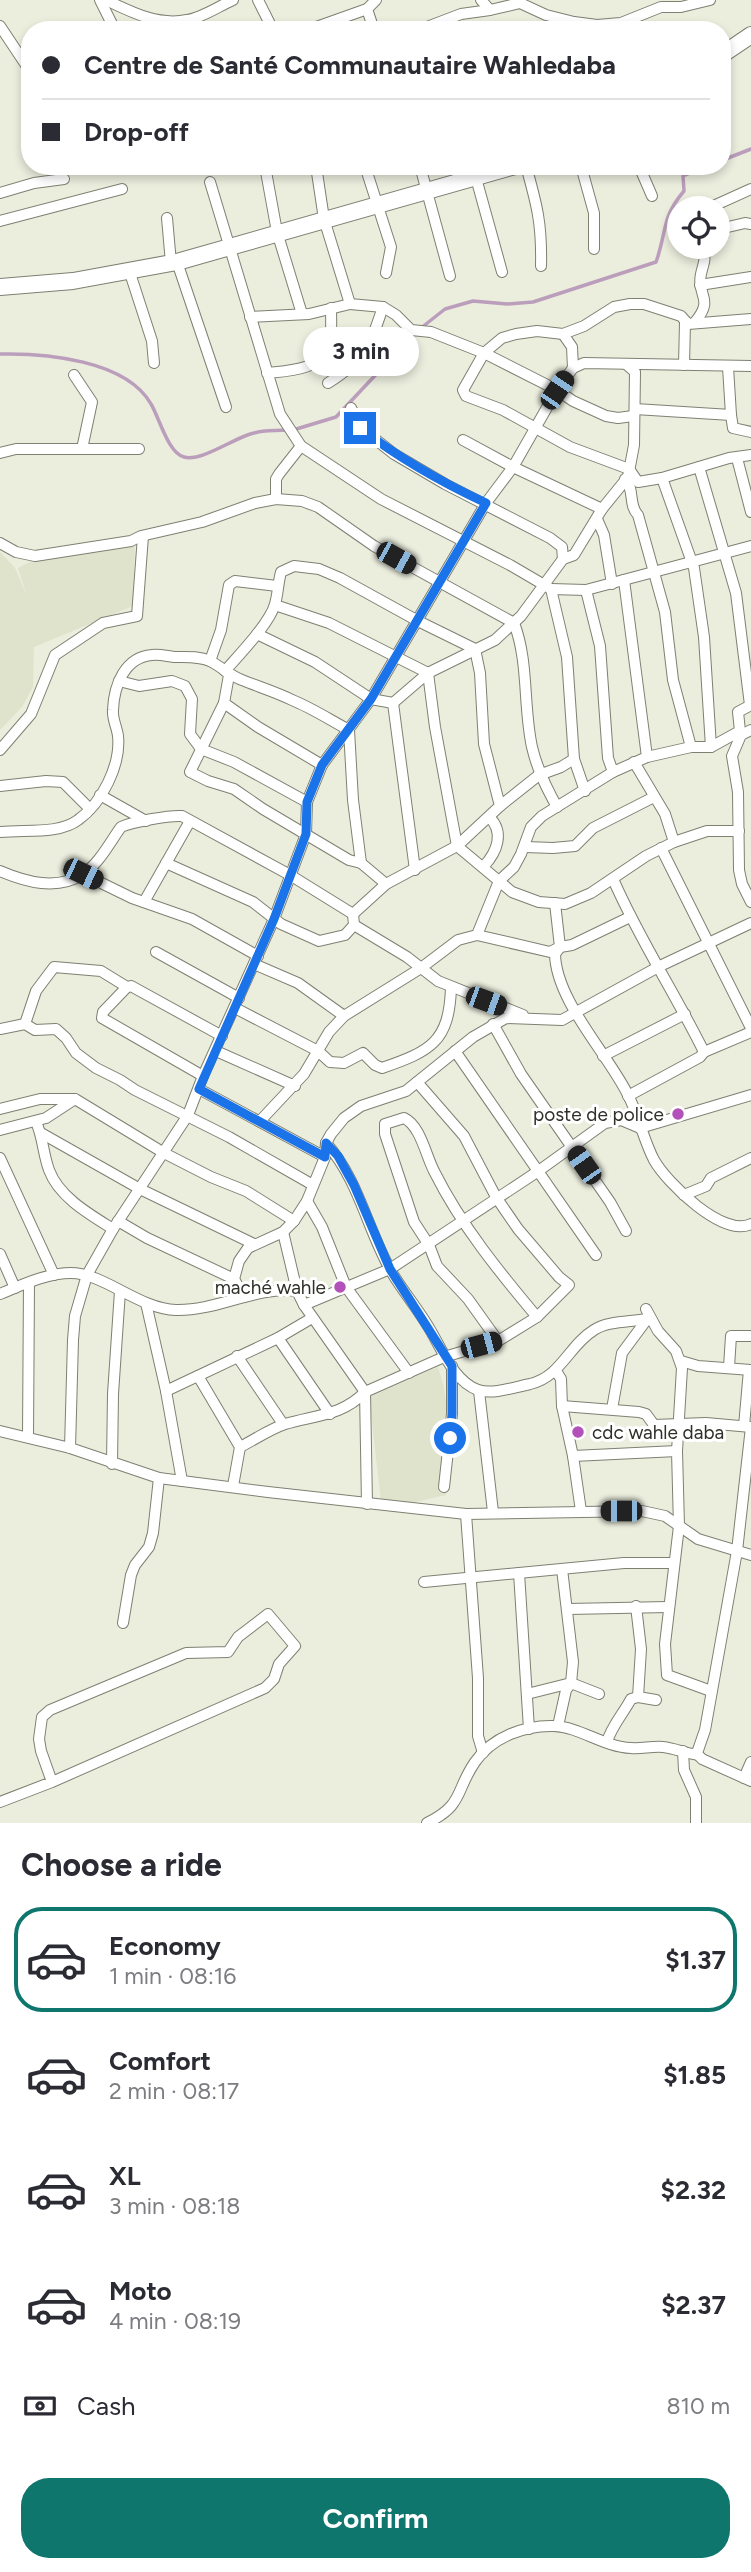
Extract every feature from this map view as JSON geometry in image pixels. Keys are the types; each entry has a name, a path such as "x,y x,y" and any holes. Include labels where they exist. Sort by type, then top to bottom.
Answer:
{"street":[{"path":"100,0 110,21"},
{"path":"106,0 137,15 162,20 188,20 233,0"},
{"path":"258,0 268,21"},
{"path":"333,21 367,9 376,0"},
{"path":"481,0 490,10"},
{"path":"626,21 661,7 681,7 710,0"},
{"path":"443,21 461,14 523,1 546,15 570,21"},
{"path":"367,9 371,21"},
{"path":"0,26 21,58"},
{"path":"731,49 751,35"},
{"path":"267,175 277,232 302,314"},
{"path":"317,175 324,219 350,304"},
{"path":"368,175 391,247 386,273"},
{"path":"421,175 450,276"},
{"path":"0,287 73,281 174,262 486,175"},
{"path":"528,175 542,232 541,266"},
{"path":"583,175 594,213 594,249"},
{"path":"643,175 652,196"},
{"path":"0,193 64,178"},
{"path":"476,178 502,272"},
{"path":"210,182 280,414 301,446 381,499 549,586 586,590 751,546"},
{"path":"0,222 122,189"},
{"path":"730,198 751,189"},
{"path":"167,218 174,262 226,407"},
{"path":"730,227 751,224"},
{"path":"684,365 690,322 703,312 705,296 700,285 705,259"},
{"path":"129,270 152,341 154,363"},
{"path":"700,285 751,277"},
{"path":"250,317 302,314 350,304 383,307 411,330 431,332 484,353 606,416 618,418 634,413 730,415"},
{"path":"751,319 690,322 681,316 644,304 614,307 584,327 563,334 537,331 502,338 484,353 463,393 503,410 638,482 662,478 729,458 751,455"},
{"path":"328,383 353,367 366,353 383,307"},
{"path":"267,373 301,368 325,354 330,344 331,308"},
{"path":"563,334 572,347 573,368"},
{"path":"70,1448 75,1316 87,1275 115,1225 188,1115 274,919 306,834 307,802 322,765 371,699 486,503 513,467 557,390 573,368 584,363 751,366"},
{"path":"563,559 574,555 627,474 634,444 635,372 626,364"},
{"path":"728,367 733,428 751,432"},
{"path":"74,375 92,401 82,449"},
{"path":"351,408 360,428 394,454 562,547 563,559 549,586 514,623 495,639 428,673 393,703"},
{"path":"463,440 599,514 612,584"},
{"path":"276,499 276,479 301,446"},
{"path":"0,453 16,449 139,449"},
{"path":"737,458 751,512"},
{"path":"477,935 499,881 514,867 531,827 542,816 634,762 691,747 711,747 740,731 738,712 750,705 736,593 699,467"},
{"path":"627,474 632,505 638,515 665,611 673,680 691,747"},
{"path":"662,478 694,568 705,636 711,747"},
{"path":"0,543 16,552 35,556 122,542 202,522 255,503 276,499 302,501 318,507 374,546 514,623 521,641 530,734 539,775 557,807"},
{"path":"0,750 31,713 55,655 103,623 137,616 143,536"},
{"path":"386,884 361,863 349,860 234,789 192,774 190,768 224,703 227,673 275,605 277,586 286,568 302,565 340,578 475,649"},
{"path":"624,580 647,757"},
{"path":"210,661 221,630 229,585 235,581 277,586"},
{"path":"549,586 567,657 574,760 585,791"},
{"path":"586,590 600,646 608,758 613,772"},
{"path":"275,605 329,623 428,673"},
{"path":"257,634 315,662 371,699 393,703"},
{"path":"475,649 480,673 484,744 500,806"},
{"path":"0,832 67,826 90,809 112,773 118,752 118,737 112,713 119,681 123,671 144,656 156,654 210,661 227,673 293,700 349,730"},
{"path":"428,673 457,846 484,866 503,887 524,898 555,903 578,900 674,842 707,831 739,831"},
{"path":"119,681 139,686 172,681 185,686 192,699 190,734 201,750 234,762 307,802"},
{"path":"224,703 258,727 322,765"},
{"path":"393,703 415,870"},
{"path":"349,730 353,800 361,863"},
{"path":"751,730 741,735 732,756 738,792 739,876 751,902"},
{"path":"166,863 253,902 274,919 319,941 345,935 353,919 386,884 457,846 539,775 574,760"},
{"path":"634,762 670,825 674,842"},
{"path":"0,786 63,782 90,809"},
{"path":"100,795 146,821"},
{"path":"524,847 575,846 593,828 654,797"},
{"path":"0,871 44,885 83,874 121,827 128,823 182,816 290,875 451,988 532,1018"},
{"path":"484,866 496,847 498,835 496,824 489,817"},
{"path":"144,902 190,821"},
{"path":"628,1096 700,1057 704,1052 751,1030 661,848"},
{"path":"739,876 751,869"},
{"path":"83,874 144,902 192,919 298,983 344,1016"},
{"path":"613,879 630,917 660,967 704,1052"},
{"path":"555,903 560,947 555,954 555,960 561,981 577,1013 628,1096 655,1162 684,1195 717,1220 739,1227 751,1224"},
{"path":"260,1121 295,1086 329,1032 344,1016 421,968 458,940 477,935 550,952 572,945 630,917"},
{"path":"234,1279 244,1253 254,1244 282,1232 294,1221 306,1202 325,1157 326,1143 344,1118 361,1106 406,1091 455,1051 506,1018 562,1020 660,967 751,923"},
{"path":"156,951 337,1064 363,1053 382,1068 438,1040 445,1030 450,1011 451,988"},
{"path":"25,1024 36,991 54,967 101,971 222,1036"},
{"path":"127,987 103,1013 102,1018 203,1076"},
{"path":"603,1056 685,1014"},
{"path":"0,1029 25,1024 35,1030 56,1029 76,1053 96,1068 188,1115 313,1185"},
{"path":"494,1024 521,1074 610,1202 626,1231"},
{"path":"425,1048 438,1065"},
{"path":"216,1051 295,1086"},
{"path":"455,1051 596,1255"},
{"path":"240,1447 283,1424 330,1414 365,1392 498,1341 537,1317 569,1285 546,1263 496,1197 464,1136 417,1082"},
{"path":"199,1089 325,1157"},
{"path":"304,1305 390,1269 611,1121 621,1120 640,1128 751,1095"},
{"path":"0,1110 40,1100 75,1099 164,1153 246,1191 294,1221"},
{"path":"0,1130 36,1122 75,1099"},
{"path":"498,1341 468,1299 437,1266 429,1245 414,1222 385,1134 385,1124 404,1118 412,1124 435,1174 463,1219 498,1270 537,1317"},
{"path":"36,1122 48,1168 55,1183 80,1207 234,1279 244,1297"},
{"path":"41,1133 140,1189 254,1244"},
{"path":"326,1143 338,1156 351,1180 390,1269 448,1362 468,1385 479,1391 535,1383 548,1378 593,1330 647,1315"},
{"path":"0,1158 54,1275"},
{"path":"684,1195 706,1186 711,1178 751,1158"},
{"path":"306,1202 326,1236 346,1287 409,1373"},
{"path":"282,1232 297,1291 304,1305 365,1392 367,1504"},
{"path":"0,1254 15,1288"},
{"path":"0,1294 54,1275 72,1273 87,1275 146,1303 176,1310 195,1309 271,1290 297,1291"},
{"path":"28,1436 29,1283"},
{"path":"112,1464 113,1394 120,1291"},
{"path":"146,1303 166,1391 182,1481"},
{"path":"647,1315 681,1361 698,1366 750,1370 749,1427 737,1551 705,1730 697,1753"},
{"path":"612,1409 622,1353 647,1315"},
{"path":"166,1391 278,1338 312,1318"},
{"path":"729,1367 731,1336 751,1336"},
{"path":"278,1338 330,1414"},
{"path":"236,1356 283,1424"},
{"path":"681,1361 677,1451 679,1526 665,1644 667,1675 711,1691"},
{"path":"444,1487 452,1414 448,1362"},
{"path":"556,1371 561,1378 562,1406 581,1511"},
{"path":"198,1376 240,1447 233,1486"},
{"path":"479,1391 493,1512"},
{"path":"562,1406 646,1414 654,1425 749,1427"},
{"path":"0,1431 70,1448 159,1478 182,1481 466,1514 642,1511 665,1516 698,1539 751,1555"},
{"path":"573,1456 677,1451"},
{"path":"123,1623 131,1575 135,1565 149,1548 151,1540 159,1478"},
{"path":"466,1514 478,1678 478,1736 483,1753"},
{"path":"424,1582 624,1563 673,1563"},
{"path":"558,1726 566,1690 571,1684 573,1662 562,1569"},
{"path":"519,1573 529,1729"},
{"path":"636,1606 640,1649 638,1696"},
{"path":"568,1609 668,1607"},
{"path":"0,1802 52,1782 265,1688 274,1679 279,1664 295,1646 268,1614 238,1637 228,1652 186,1653 50,1710 42,1717 39,1739 52,1782"},
{"path":"527,1694 571,1684 599,1693"},
{"path":"607,1742 610,1730 618,1723 631,1699 638,1696 656,1700"},
{"path":"427,1823 453,1806 475,1762 483,1753 518,1730 558,1726 631,1748 664,1747 697,1753"},
{"path":"683,1751 684,1770 696,1797 696,1823"},
{"path":"697,1753 702,1759 748,1780 751,1762"}],"shaded area":[{"path":"135,541 133,606 34,647 33,687 22,707 0,730 0,552 15,568 27,596 18,568 41,556"},
{"path":"438,1367 444,1388 449,1427 446,1495 382,1510 369,1397"}],"waterway":[{"path":"731,157 751,149"},
{"path":"421,328 445,309 473,301 507,304 533,302 656,262 671,209 684,191 683,176 685,175"},
{"path":"293,430 336,417 415,333"},
{"path":"0,354 39,355 83,362 123,377 139,389 151,404 173,449 184,457 209,453 246,435 286,430"}],"place":[{"name":"poste de police","path":"678,1114"},
{"name":"maché wahle","path":"340,1287"},
{"name":"cdc wahle daba","path":"578,1432"}],"route":[{"path":"360,428 394,454 445,484 486,503 371,699 322,765 307,802 306,834 274,919 199,1089 325,1157 326,1143 338,1156 360,1198 390,1269 452,1366 450,1438"}]}
